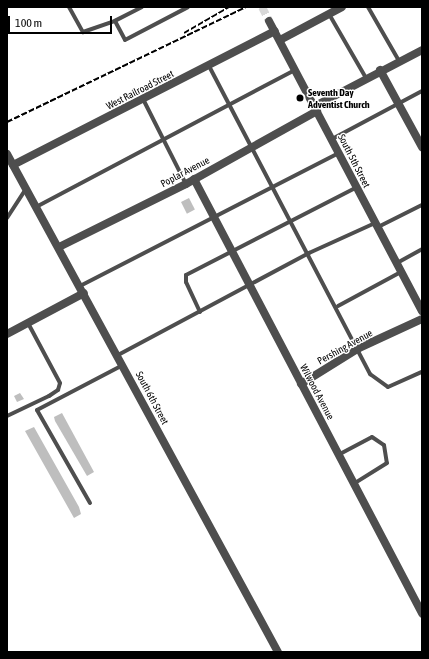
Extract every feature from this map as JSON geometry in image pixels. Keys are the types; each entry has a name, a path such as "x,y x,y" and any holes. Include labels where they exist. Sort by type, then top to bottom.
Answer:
{"street":[{"path":"280,40 342,7"},
{"name":"South 5th Street","path":"269,21 396,263 419,297 422,311"},
{"name":"West Railroad Street","path":"13,165 275,31"},
{"name":"Poplar Avenue","path":"59,247 186,184 253,147 380,70 422,50"},
{"path":"380,70 422,147"},
{"name":"South 6th Street","path":"7,154 123,364 278,652"},
{"name":"Wilwood Avenue","path":"194,179 422,614"},
{"path":"7,334 84,293"},
{"name":"Pershing Avenue","path":"301,384 359,348 422,319"}],"lane":[{"path":"69,7 83,32 115,21 142,7"},
{"path":"368,7 399,61"},
{"path":"115,21 125,40 187,8"},
{"path":"329,14 366,78"},
{"path":"209,66 338,306 370,374 383,386 396,385 422,372"},
{"path":"36,207 166,140 295,70"},
{"path":"332,140 422,91"},
{"path":"143,99 166,140 186,184"},
{"path":"80,286 216,219 273,184 339,153"},
{"path":"200,312 186,282 186,275 293,222 356,187"},
{"path":"7,218 26,189"},
{"path":"118,355 251,286 309,253 422,205"},
{"path":"396,263 422,249"},
{"path":"338,306 402,272"},
{"path":"7,416 49,396 58,390 60,383 28,323"},
{"path":"90,503 37,410 123,364"},
{"path":"338,455 372,437 384,445 387,463 354,484"}],"building":[{"path":"189,198 195,210 187,214 181,202"},
{"path":"20,393 24,399 17,402 14,396"},
{"path":"62,413 94,472 87,476 55,421 54,417"},
{"path":"34,427 79,507 81,514 74,518 25,431"}],"tunnel":[{"path":"262,7 269,21"}],"railway":[{"path":"184,33 229,7"},
{"path":"7,122 246,7"}],"place":[{"name":"Seventh Day Adventist Church","path":"300,98"}]}
